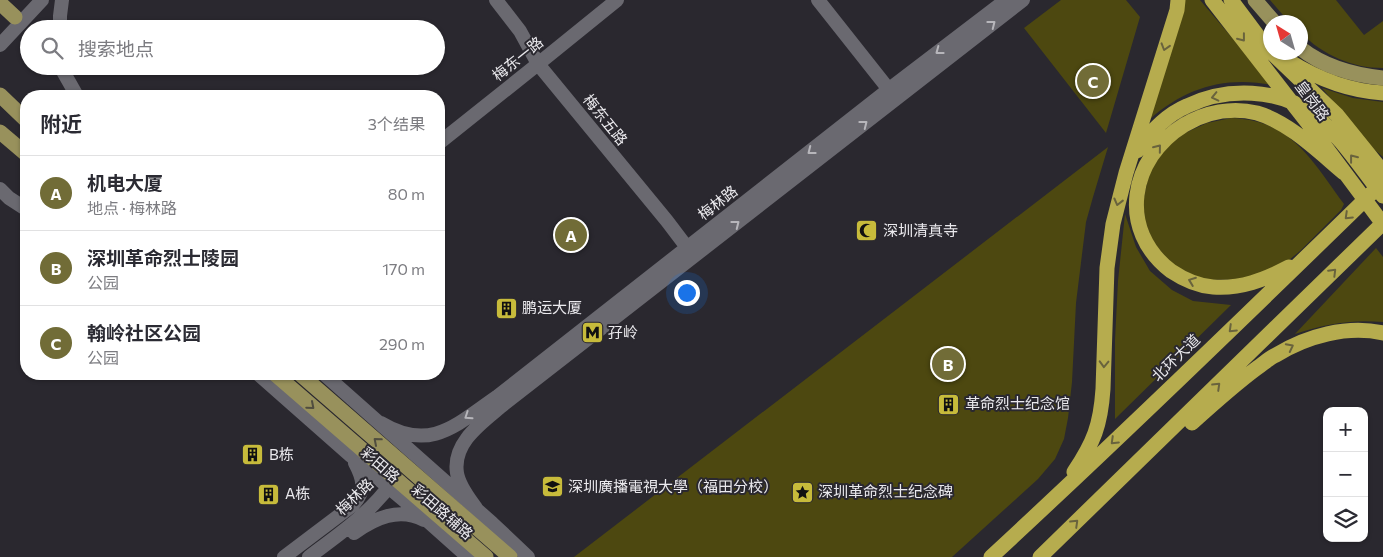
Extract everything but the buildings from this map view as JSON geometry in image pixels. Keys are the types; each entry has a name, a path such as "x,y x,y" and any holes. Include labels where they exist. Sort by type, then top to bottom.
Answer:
{"highway":[{"path":"1057,496 1086,454 1095,434 1099,418 1103,389 1106,288 1113,224 1126,172 1174,19 1178,0"},
{"name":"皇岗路","path":"1212,0 1383,223"},
{"name":"皇岗路","path":"1231,0 1263,41"},
{"name":"皇岗路","path":"1280,60 1330,108 1383,172"},
{"path":"1287,60 1303,70 1347,88 1383,93"},
{"path":"1126,172 1147,137 1160,124 1187,106 1220,95 1264,94 1282,98 1314,115 1329,129 1383,196"},
{"path":"1304,260 1267,279 1230,287 1211,287 1194,283 1178,275 1153,254 1145,241 1136,204 1137,190 1142,173 1162,142 1174,131 1192,120 1208,114 1226,111 1258,114 1272,119 1290,130 1344,173"},
{"name":"北环大道","path":"991,557 1304,260 1383,182"},
{"path":"1040,557 1383,223"},
{"path":"1102,498 1149,462 1240,382 1275,355 1298,343 1342,331 1383,333"}],"main road":[{"path":"22,20 32,0"},
{"path":"24,20 42,0"},
{"path":"60,20 62,0"},
{"name":"梅东五路","path":"496,0 520,31 538,64 691,253"},
{"name":"梅东一路","path":"445,138 617,0"},
{"path":"818,0 892,94"},
{"name":"梅林路","path":"381,423 392,430 405,434 435,435 501,400 691,253 1006,3 1023,0"},
{"path":"1255,0 1268,15"},
{"path":"0,4 20,22"},
{"path":"0,32 20,23"},
{"path":"0,45 20,24"},
{"path":"1308,53 1321,62 1344,71 1383,78"},
{"path":"65,75 74,90"},
{"path":"74,75 77,90"},
{"path":"0,95 20,114"},
{"path":"0,132 20,149"},
{"path":"0,132 20,153"},
{"path":"0,189 20,205"},
{"name":"彩田路辅路","path":"265,380 468,557"},
{"name":"彩田路","path":"282,380 485,556"},
{"name":"彩田路","path":"307,380 510,557"},
{"name":"彩田路辅路","path":"331,380 476,508 528,557"},
{"name":"梅林路","path":"476,508 459,480 457,465 462,446 501,400"},
{"name":"梅林路","path":"309,557 374,505 400,471 409,449"},
{"name":"梅林路","path":"284,557 349,508 359,498 362,489 361,475 350,456"},
{"path":"412,507 408,496 412,483 421,475 436,474"},
{"path":"309,557 351,535 369,522 382,517 404,514 432,524"}],"shaded area":[{"path":"1061,0 1126,0 1140,17 1106,133 1024,28"},
{"path":"1179,0 1200,0 1272,85 1238,82 1206,87 1178,99 1150,119"},
{"path":"1270,0 1336,0 1364,35 1383,21 1383,68 1360,66 1328,54 1308,39 1308,15 1283,15"},
{"path":"1322,88 1353,98 1383,102 1383,157 1370,146"},
{"path":"1231,118 1270,126 1285,135 1310,158 1344,204 1341,210 1289,260 1250,279 1203,280 1173,265 1158,248 1152,239 1145,221 1143,202 1149,173 1167,146 1185,133 1207,123"},
{"path":"1108,147 1086,222 1076,303 1072,382 1064,439 1055,459 1038,479 952,557 574,557"},
{"path":"1125,214 1136,247 1150,271 1172,290 1193,301 1231,305 1115,419 1115,340 1118,281"},
{"path":"1376,248 1383,257 1383,322 1360,321 1338,323 1295,334"}],"place":[{"name":"翰岭社区公园","path":"1093,81"},
{"name":"深圳清真寺","path":"867,231"},
{"name":"机电大厦","path":"571,235"},
{"name":"鹏运大厦","path":"506,308"},
{"name":"孖岭","path":"592,333"},
{"name":"深圳革命烈士陵园","path":"948,364"},
{"name":"革命烈士纪念馆","path":"949,404"},
{"name":"B栋","path":"253,455"},
{"name":"深圳廣播電視大學（福田分校）","path":"552,487"},
{"name":"深圳革命烈士纪念碑","path":"802,492"},
{"name":"A栋","path":"269,494"}]}
